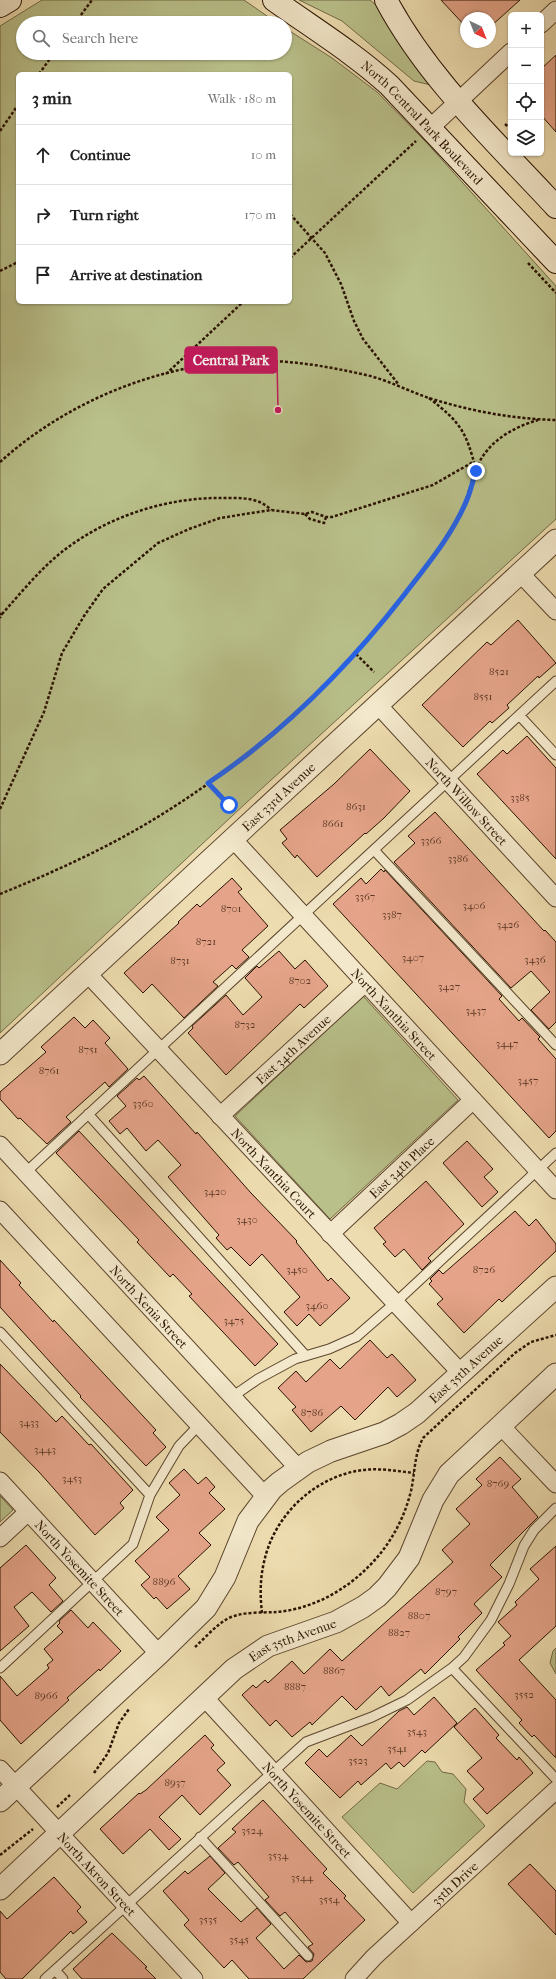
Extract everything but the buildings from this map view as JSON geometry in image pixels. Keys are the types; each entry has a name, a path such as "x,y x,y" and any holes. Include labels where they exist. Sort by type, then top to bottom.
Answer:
{"main road":[{"path":"0,6 10,0"},
{"name":"North Central Park Boulevard","path":"274,0 368,66 412,108 556,262"},
{"path":"386,0 422,58 459,102 556,207"}],"street":[{"path":"544,21 556,10"},
{"path":"430,128 508,55"},
{"name":"East 33rd Avenue","path":"0,1054 556,540"},
{"path":"520,573 556,611"},
{"name":"North Willow Street","path":"378,705 556,898"},
{"name":"North Xanthia Street","path":"232,839 556,1190"},
{"name":"North Xanthia Court","path":"87,974 461,1373"},
{"name":"East 34th Avenue","path":"220,1116 365,983"},
{"name":"East 34th Place","path":"330,1234 473,1100"},
{"name":"North Xenia Street","path":"0,1145 298,1468"},
{"path":"0,1210 266,1497"},
{"name":"East 35th Avenue","path":"0,1800 159,1654 211,1601 225,1577 248,1521 266,1497 280,1482 298,1468 331,1451 367,1440 397,1427 417,1413 556,1287"},
{"name":"East 35th Avenue","path":"0,1889 234,1669 253,1654 281,1640 336,1622 364,1607 388,1587 409,1558 433,1500 449,1474 556,1374"},
{"path":"500,1425 556,1484"},
{"name":"North Yosemite Street","path":"0,1481 159,1654"},
{"path":"0,1538 28,1512"},
{"name":"North Yosemite Street","path":"204,1697 411,1923"},
{"name":"North Akron Street","path":"0,1769 194,1979"},
{"name":"35th Drive","path":"354,1979 365,1966 556,1790"}],"lane":[{"path":"26,1173 556,681"},
{"path":"519,715 556,755"},
{"path":"374,850 556,1045"},
{"path":"88,1114 306,1356"},
{"path":"232,1397 258,1379 295,1359 356,1338 556,1153"},
{"path":"0,1332 150,1495"},
{"path":"0,1668 133,1544 150,1495 179,1446 199,1425"},
{"path":"45,1979 272,1771 306,1742 372,1717 407,1700 452,1668 464,1657 491,1620 509,1584 524,1546 534,1530 556,1508"},
{"path":"452,1668 556,1779"},
{"path":"200,1837 308,1956"},
{"path":"55,1970 63,1979"}],"path":[{"path":"80,16 92,0"},
{"path":"40,72 49,60"},
{"path":"0,131 16,108"},
{"path":"292,256 430,128"},
{"path":"292,216 325,253 334,268 354,321 363,339 400,386"},
{"path":"0,271 16,263"},
{"path":"166,374 241,304"},
{"path":"0,462 26,440 81,406 112,391 166,374 228,364 270,361 314,365 368,375 428,397 498,416 538,420 556,420"},
{"path":"428,397 452,416 462,430 470,446 476,471"},
{"path":"0,894 62,868 114,842 156,818 208,783 266,740 306,704 356,653 389,615 438,549 458,518 468,497 482,457 494,443 507,432 520,425 538,420"},
{"path":"0,809 44,712 62,653 103,588 158,543 189,528 220,518 271,510 305,514 312,512 326,517 433,485 473,462"},
{"path":"1,615 33,580 63,551 84,537 128,516 164,504 206,498 251,500 261,502 271,510"},
{"path":"305,514 310,519 324,523 326,517"},
{"path":"356,653 374,672"},
{"path":"208,783 229,805"},
{"path":"194,1648 227,1619 242,1614 297,1608 314,1603 347,1585 361,1574 374,1561 395,1532 406,1508 418,1449 429,1432 519,1349 540,1338 556,1334"},
{"path":"262,1613 261,1576 268,1548 282,1520 293,1506 317,1487 348,1474 381,1470 414,1473"},
{"path":"89,1778 108,1753 119,1722 130,1708"},
{"path":"58,1806 73,1792"},
{"path":"0,1856 20,1841 38,1824"}],"green space":[{"path":"42,0 244,0 267,16 16,16"},
{"path":"299,0 370,0 376,5 431,85 414,81 342,21"},
{"path":"16,16 16,60 292,60 292,32 332,58 377,92 425,141 556,286 556,519 246,803 0,1033 0,26"},
{"path":"363,996 458,1100 330,1219 235,1116"},
{"path":"0,1496 13,1510 0,1522"},
{"path":"556,1648 556,1674 550,1663 553,1651"},
{"path":"427,1761 435,1762 442,1772 453,1774 466,1789 464,1802 485,1826 413,1893 342,1817 380,1783 397,1789"}],"place":[{"name":"Central Park","path":"278,410"}],"route":[{"path":"229,805 208,783 221,775 266,740 306,704 333,678 384,621 438,549 458,518 468,497 476,471"}]}
